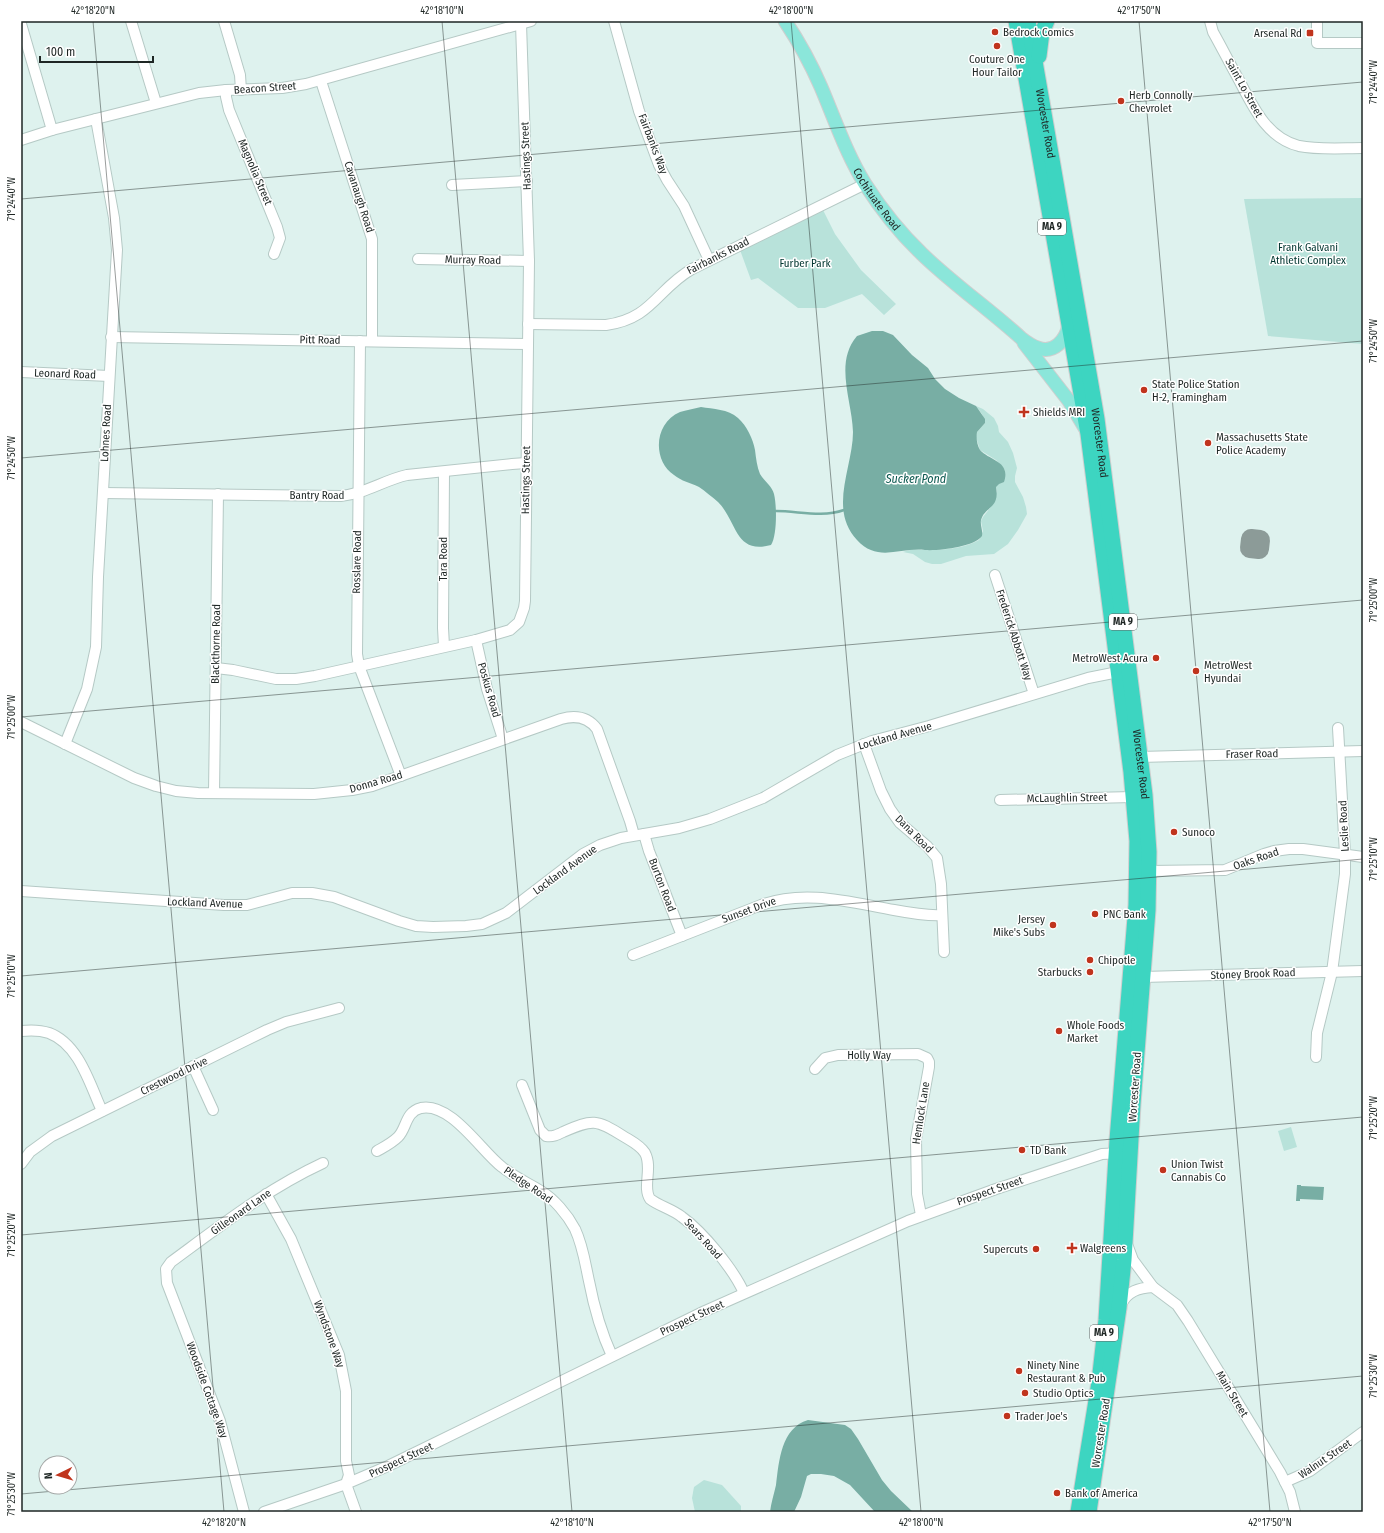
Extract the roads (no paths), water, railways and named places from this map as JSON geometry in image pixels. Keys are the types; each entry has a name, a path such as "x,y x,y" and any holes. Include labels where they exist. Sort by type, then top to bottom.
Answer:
{"highway":[{"name":"Worcester Road","path":"1016,21 1088,434 1134,798 1137,841 1137,891 1124,1154 1126,1237 1119,1308 1089,1512"},
{"name":"Worcester Road","path":"1028,21 1098,419 1147,816 1149,871 1143,977 1136,1055 1099,1382 1078,1512"},
{"path":"1041,95 1040,42 1042,32 1047,21"}],"main road":[{"name":"Cochituate Road","path":"785,21 815,73 847,150 865,184 895,225 923,255 1021,338 1037,348 1048,349 1054,347 1063,340 1069,325"},
{"name":"Cochituate Road","path":"1021,338 1069,401 1082,421 1088,434"}],"street":[{"path":"131,21 156,103"},
{"path":"224,21 240,75 241,90"},
{"name":"Fairbanks Way","path":"614,21 639,111 649,134 659,165 684,206 709,260"},
{"name":"Saint Lo Street","path":"1210,21 1213,32 1251,103 1261,119 1274,133 1290,142 1307,147 1363,148"},
{"path":"1317,21 1317,43 1363,43"},
{"name":"Beacon Street","path":"21,140 52,130 199,93 226,90 282,88 321,81 528,22"},
{"name":"Hastings Street","path":"216,668 233,670 266,678 286,680 306,678 476,640 510,630 519,622 522,616 525,601 529,261 527,181 528,22"},
{"path":"21,24 52,130"},
{"name":"Cavanaugh Road","path":"321,81 372,239 372,341"},
{"name":"Magnolia Street","path":"226,90 229,110 277,227 280,238 274,254"},
{"name":"Lohnes Road","path":"65,744 84,698 94,658 112,337 116,229 96,119"},
{"path":"452,185 527,181"},
{"name":"Fairbanks Road","path":"528,324 606,325 631,319 646,310 683,273 865,184"},
{"name":"Murray Road","path":"418,259 529,261"},
{"name":"Pitt Road","path":"112,337 528,344"},
{"name":"Rosslare Road","path":"360,341 356,647 359,666 400,776"},
{"name":"Leonard Road","path":"21,372 109,376"},
{"name":"Bantry Road","path":"103,493 341,496 358,494 400,477 526,463"},
{"name":"Tara Road","path":"444,472 444,646"},
{"name":"Blackthorne Road","path":"214,793 218,494"},
{"name":"Frederick Abbott Way","path":"995,575 1034,694"},
{"name":"Poskus Road","path":"476,640 487,689 504,739"},
{"name":"Lockland Avenue","path":"21,891 224,905 247,904 292,893 312,893 334,897 416,926 474,926 491,921 502,915 591,849 610,841 634,835 673,829 700,822 753,802 783,787 837,755 864,744 1088,678 1118,672"},
{"name":"Donna Road","path":"21,722 146,783 176,791 214,793 327,794 361,788 400,776 568,717 582,718 593,724 600,736 634,835"},
{"name":"Leslie Road","path":"1316,1057 1317,1032 1332,972 1345,874 1346,854 1338,728"},
{"name":"Dana Road","path":"864,744 890,809 900,823 928,846 937,858 940,874 944,952"},
{"name":"Fraser Road","path":"1140,757 1363,751"},
{"name":"McLaughlin Street","path":"1000,800 1134,798"},
{"name":"Burton Road","path":"644,834 649,851 682,936"},
{"name":"Oaks Road","path":"1149,871 1225,870 1264,854 1289,849 1303,849 1363,857"},
{"name":"Sunset Drive","path":"633,955 771,902 795,897 830,899 920,914 942,915"},
{"name":"Stoney Brook Road","path":"1143,977 1363,971"},
{"name":"Crestwood Drive","path":"21,1164 30,1152 44,1141 193,1066 276,1026 339,1008"},
{"path":"21,1031 41,1031 57,1036 63,1041 80,1063 102,1111"},
{"name":"Holly Way","path":"815,1069 825,1058 838,1055 918,1054 927,1058"},
{"name":"Hemlock Lane","path":"921,1216 916,1194 916,1138 929,1067 927,1058"},
{"path":"193,1066 213,1110"},
{"name":"Sears Road","path":"522,1085 542,1134 546,1136 554,1136 584,1124 599,1123 610,1127 639,1146 646,1155 648,1170 647,1191 650,1199 680,1215 698,1231 735,1276 744,1293"},
{"name":"Pledge Road","path":"377,1151 398,1137 402,1132 408,1116 412,1112 423,1108 434,1109 442,1112 463,1128 501,1167 548,1197 563,1211 577,1234 586,1262 588,1279 601,1331 612,1356"},
{"name":"Prospect Street","path":"264,1512 346,1484 414,1454 612,1356 744,1293 921,1216 996,1189 1097,1156 1124,1154"},
{"name":"Gilleonard Lane","path":"166,1269 171,1262 266,1194 287,1181 323,1163"},
{"name":"Wyndstone Way","path":"266,1194 291,1239 341,1364 346,1406 346,1460 349,1475 346,1484"},
{"name":"Main Street","path":"1126,1237 1133,1260 1153,1287 1166,1295 1182,1312 1285,1482 1295,1512"},
{"name":"Woodside Cottage Way","path":"166,1269 167,1283 220,1422 244,1512"},
{"path":"1119,1308 1128,1294 1136,1290 1153,1287"},
{"name":"Walnut Street","path":"1285,1482 1312,1470 1363,1432"},
{"path":"346,1484 356,1512"}],"water":[{"name":"Sucker Pond","path":"872,331 883,331 893,335 912,355 928,368 935,379 945,389 976,406 985,419 985,423 977,432 978,446 984,454 1002,466 1005,470 1005,475 1004,482 996,487 997,494 994,503 983,515 981,520 982,536 972,543 947,549 881,552 873,551 865,547 857,540 849,528 844,515 843,501 853,432 845,370 850,347 857,336"},
{"path":"701,407 720,410 734,415 741,421 749,433 754,446 760,474 772,488 774,494 776,521 771,545 759,547 750,545 743,541 718,502 699,487 677,477 667,468 662,460 659,451 659,442 665,424 671,417 680,412"},
{"path":"1297,1185 1324,1187 1323,1200 1300,1199 1300,1201 1296,1201"},
{"path":"808,1420 845,1425 851,1429 882,1480 913,1512 875,1512 850,1485 834,1476 811,1474 807,1476 801,1497 794,1512 770,1512 783,1446 792,1430 799,1424"}],"waterway":[{"path":"776,511 827,514 844,510"}],"place":[{"name":"Bedrock Comics","path":"995,32"},
{"name":"Arsenal Rd","path":"1310,33"},
{"name":"Couture One Hour Tailor","path":"997,46"},
{"name":"Herb Connolly Chevrolet","path":"1121,101"},
{"name":"State Police Station H-2, Framingham","path":"1144,390"},
{"name":"Shields MRI","path":"1024,412"},
{"name":"Massachusetts State Police Academy","path":"1208,443"},
{"name":"MetroWest Acura","path":"1156,658"},
{"name":"MetroWest Hyundai","path":"1196,671"},
{"name":"Sunoco","path":"1174,832"},
{"name":"PNC Bank","path":"1095,914"},
{"name":"Jersey Mike's Subs","path":"1053,925"},
{"name":"Chipotle","path":"1090,960"},
{"name":"Starbucks","path":"1090,972"},
{"name":"Whole Foods Market","path":"1059,1031"},
{"name":"TD Bank","path":"1022,1150"},
{"name":"Union Twist Cannabis Co","path":"1163,1170"},
{"name":"Walgreens","path":"1072,1248"},
{"name":"Supercuts","path":"1036,1249"},
{"name":"Ninety Nine Restaurant & Pub","path":"1019,1371"},
{"name":"Studio Optics","path":"1025,1393"},
{"name":"Trader Joe's","path":"1007,1416"},
{"name":"Bank of America","path":"1057,1493"}],"park label":[{"name":"Frank Galvani Athletic Complex","path":"1308,253"},
{"name":"Furber Park","path":"805,263"}]}
